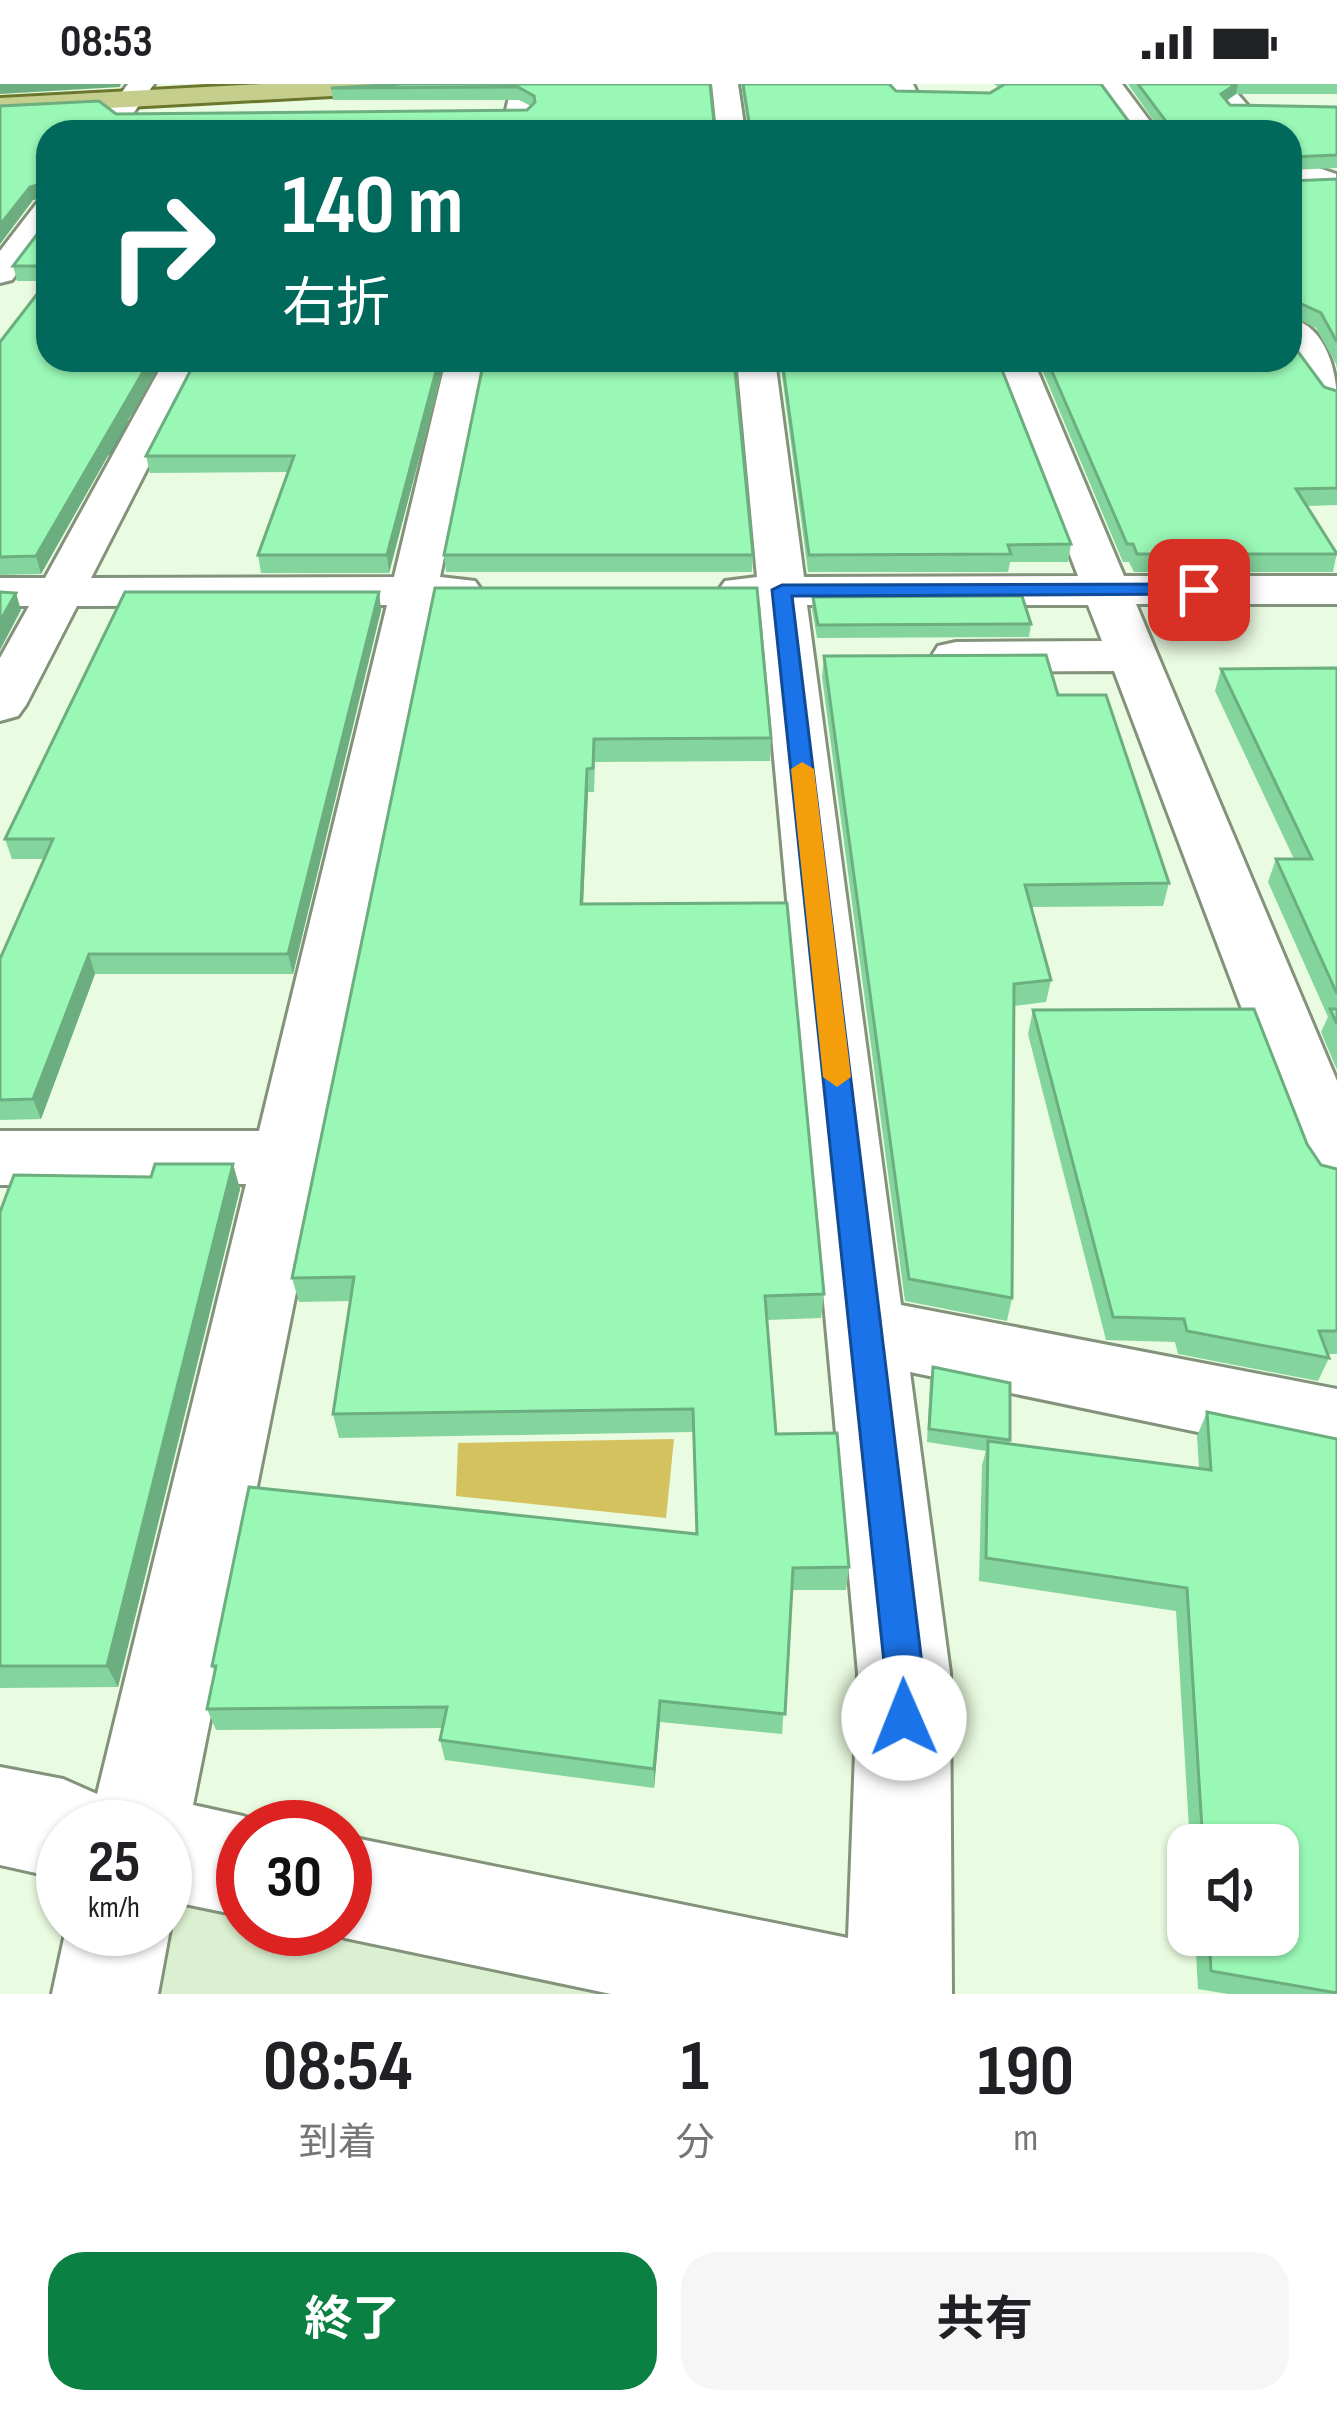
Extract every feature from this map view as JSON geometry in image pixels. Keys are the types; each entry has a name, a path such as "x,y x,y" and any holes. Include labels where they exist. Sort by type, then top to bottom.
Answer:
{"main road":[{"path":"0,97 126,104 239,84"},
{"path":"0,106 126,104 405,84"}],"street":[{"path":"510,119 525,84"},
{"path":"725,84 730,120"},
{"path":"1109,84 1135,120"},
{"path":"1215,84 1244,116"},
{"path":"910,90 918,120"},
{"path":"126,104 378,113"},
{"path":"1302,171 1332,180"},
{"path":"1302,181 1332,180"},
{"path":"16,197 36,196"},
{"path":"0,273 36,226"},
{"path":"1302,345 1337,392"},
{"path":"0,705 178,372"},
{"path":"145,1800 462,372"},
{"path":"758,372 782,590 812,658 865,1330 904,1672 899,1994"},
{"path":"1019,372 1337,1165"},
{"path":"690,591 1337,590"},
{"path":"0,592 507,591"},
{"path":"904,658 1133,656"},
{"path":"0,1158 291,1157"},
{"path":"865,1330 1337,1425"},
{"path":"0,1816 36,1823"},
{"path":"372,1893 864,1994"},
{"path":"105,1994 113,1956"}],"shaded area":[{"path":"674,1439 666,1518 456,1496 458,1443"},
{"path":"192,1901 216,1905 216,1956 372,1956 372,1938 633,1994 153,1994 160,1956 192,1956"}],"building":[{"path":"710,84 714,120 36,120 36,185 0,225 0,106 99,101 116,114 527,110 535,102 534,96 518,87 331,88"},
{"path":"743,84 889,84 896,91 990,93 1005,84 1101,84 1128,120 749,120"},
{"path":"1138,84 1236,84 1221,94 1230,105 1337,107 1337,155 1302,156 1302,120 1165,120"},
{"path":"1337,179 1337,342 1321,313 1302,304 1302,180"},
{"path":"36,236 36,266 13,266"},
{"path":"36,296 36,372 143,372 36,556 0,557 0,342"},
{"path":"1302,357 1324,387 1337,391 1337,488 1296,489 1337,554 1137,554 1133,544 1127,544 1052,372 1302,372"},
{"path":"190,372 436,372 387,555 258,555 294,456 146,456"},
{"path":"482,372 735,372 753,555 444,555"},
{"path":"784,372 1003,372 1071,544 1008,545 1011,554 809,555"},
{"path":"435,588 757,588 771,738 594,739 593,768 587,769 581,904 787,903 824,1294 765,1296 776,1434 837,1433 849,1567 793,1568 785,1714 660,1701 654,1769 440,1740 447,1707 207,1709 249,1487 697,1534 693,1409 333,1414 354,1277 292,1278"},
{"path":"0,592 16,593 0,621"},
{"path":"125,592 379,592 288,954 89,954 33,1099 0,1100 0,959 53,839 5,839"},
{"path":"1022,596 1031,624 818,625 813,597"},
{"path":"1046,655 1058,695 1106,695 1169,883 1025,885 1051,980 1014,984 1012,1298 909,1279 824,656"},
{"path":"1337,668 1337,994 1276,859 1312,859 1221,669"},
{"path":"1254,1009 1307,1144 1321,1165 1337,1169 1337,1331 1319,1331 1329,1358 1187,1331 1184,1319 1113,1317 1033,1010"},
{"path":"155,1164 233,1164 107,1666 0,1666 0,1212 14,1175 151,1177"},
{"path":"933,1367 1010,1383 1010,1440 929,1429"},
{"path":"1207,1412 1337,1439 1337,1993 1211,1971 1210,1956 1299,1956 1299,1824 1202,1824 1187,1588 986,1558 988,1441 1211,1470"}],"waterway":[{"path":"136,412 158,372"},
{"path":"114,453 129,424"}],"slow traffic":[{"path":"802,769 837,1077"}],"route":[{"path":"904,1718 904,1672 782,590 1199,590"}]}
